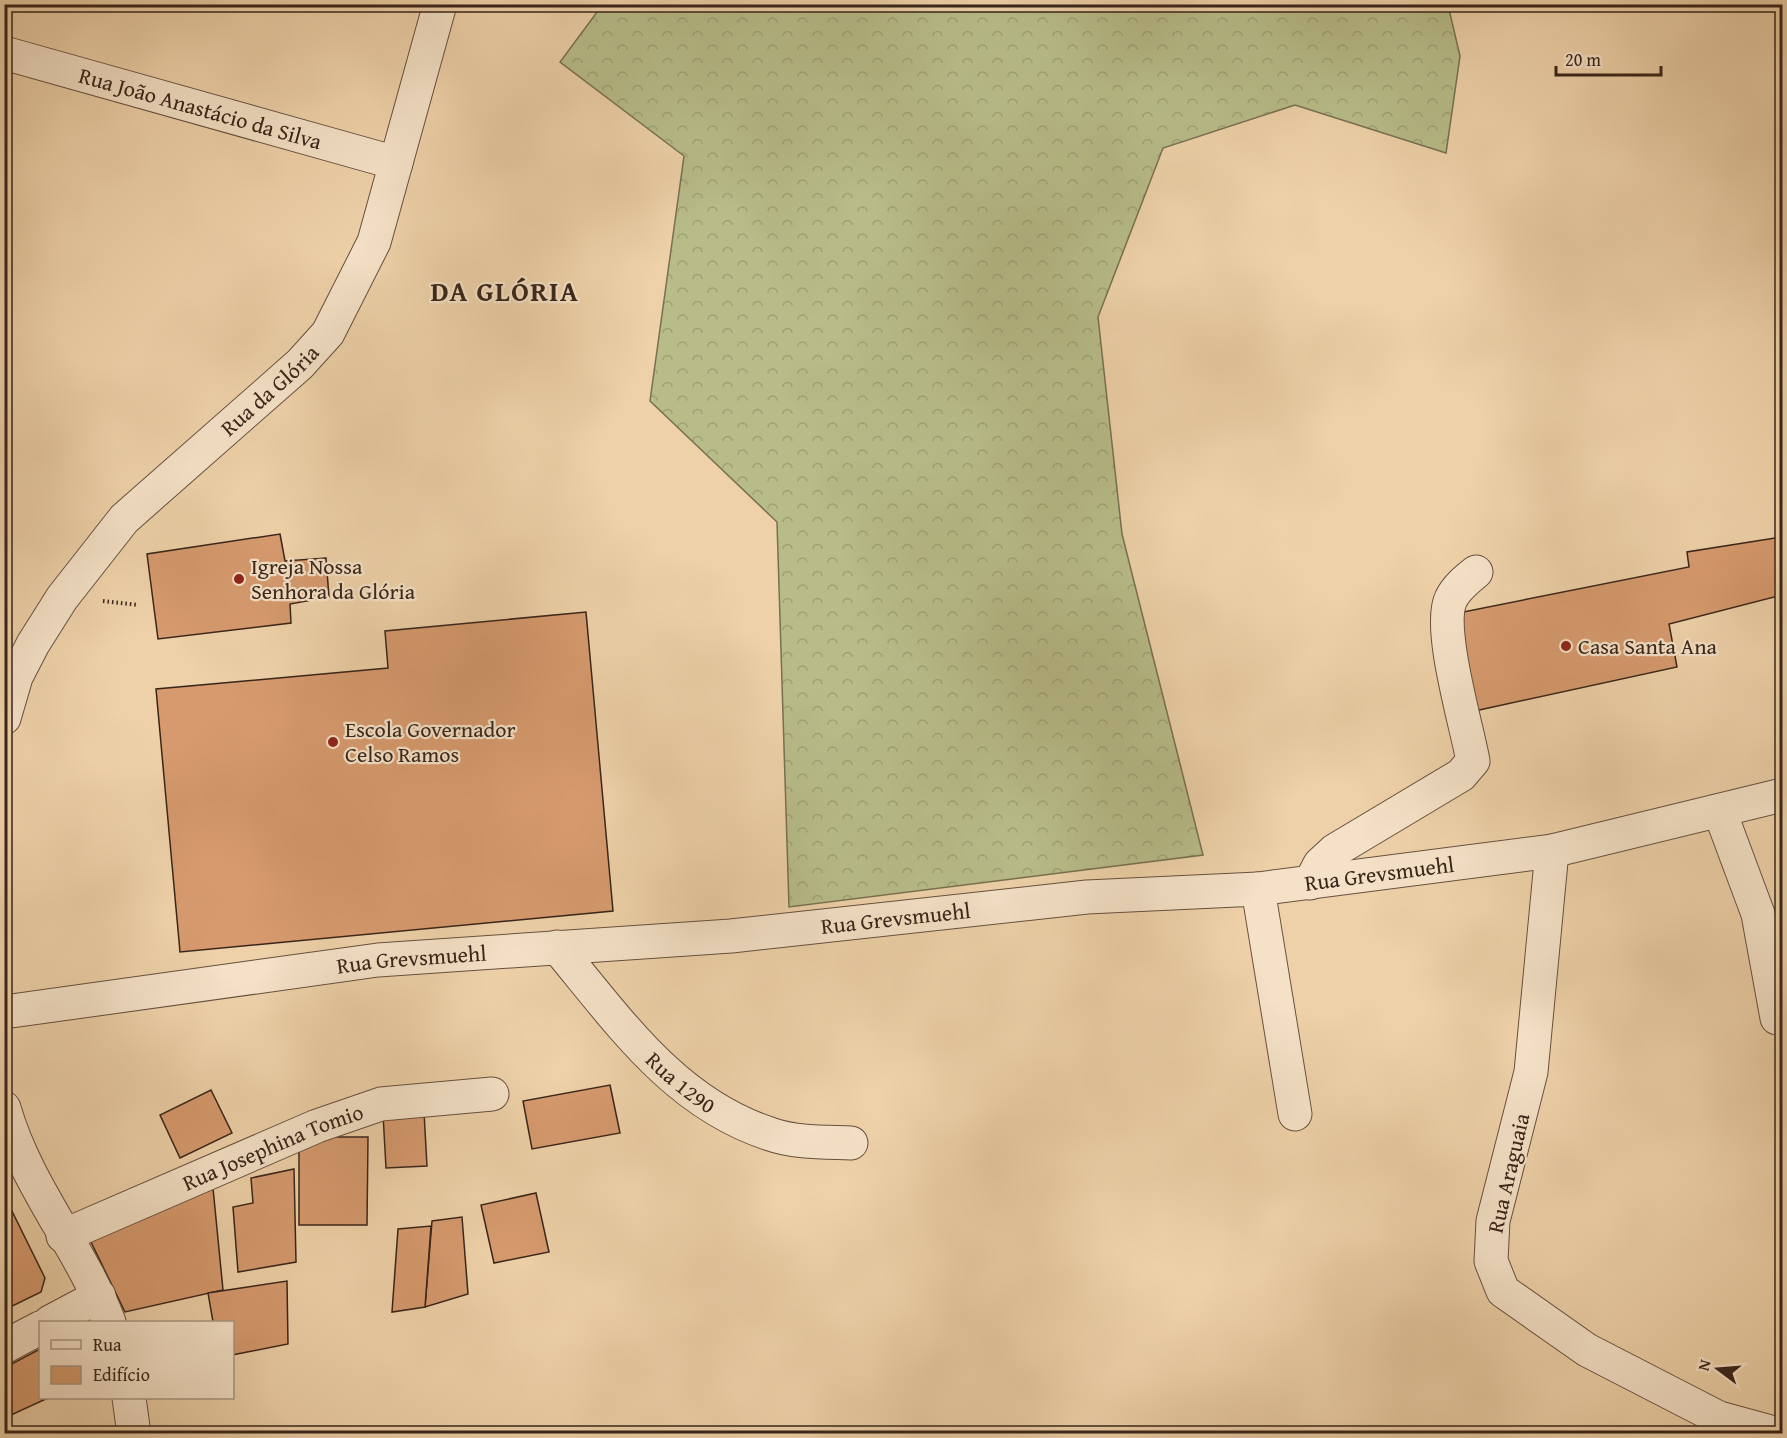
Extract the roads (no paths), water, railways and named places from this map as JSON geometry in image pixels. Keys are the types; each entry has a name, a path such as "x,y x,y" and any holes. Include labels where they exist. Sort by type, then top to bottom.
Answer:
{"street":[{"name":"Rua da Glória","path":"4,718 16,677 33,644 62,597 124,519 300,364 328,333 374,242 440,4"},
{"name":"Rua João Anastácio da Silva","path":"4,53 396,164"},
{"path":"1310,883 1320,864 1334,851 1461,775 1473,761 1461,712 1447,620 1450,600 1463,582 1476,572"},
{"name":"Rua Grevsmuehl","path":"4,1012 378,960 731,936 1087,897 1258,889 1310,883 1552,851 1720,812 1782,795"},
{"path":"1720,812 1758,914 1777,1018"},
{"name":"Rua Araguaia","path":"1552,851 1532,1072 1493,1221 1491,1261 1503,1291 1587,1350 1719,1418 1778,1434"},
{"path":"1258,889 1295,1114"},
{"name":"Rua 1290","path":"557,947 640,1046 682,1088 717,1110 770,1135 813,1142 851,1143"},
{"name":"Rua Josephina Tomio","path":"63,1236 317,1126 381,1104 492,1094"},
{"path":"4,1108 9,1143 104,1309 58,1321"},
{"path":"4,1347 39,1329"},
{"path":"129,1399 134,1434"}],"place":[{"name":"Igreja Nossa Senhora da Glória","path":"239,579"},
{"name":"Casa Santa Ana","path":"1566,646"},
{"name":"Escola Governador Celso Ramos","path":"333,742"}],"district":[{"name":"DA GLÓRIA","path":"505,290"}]}
